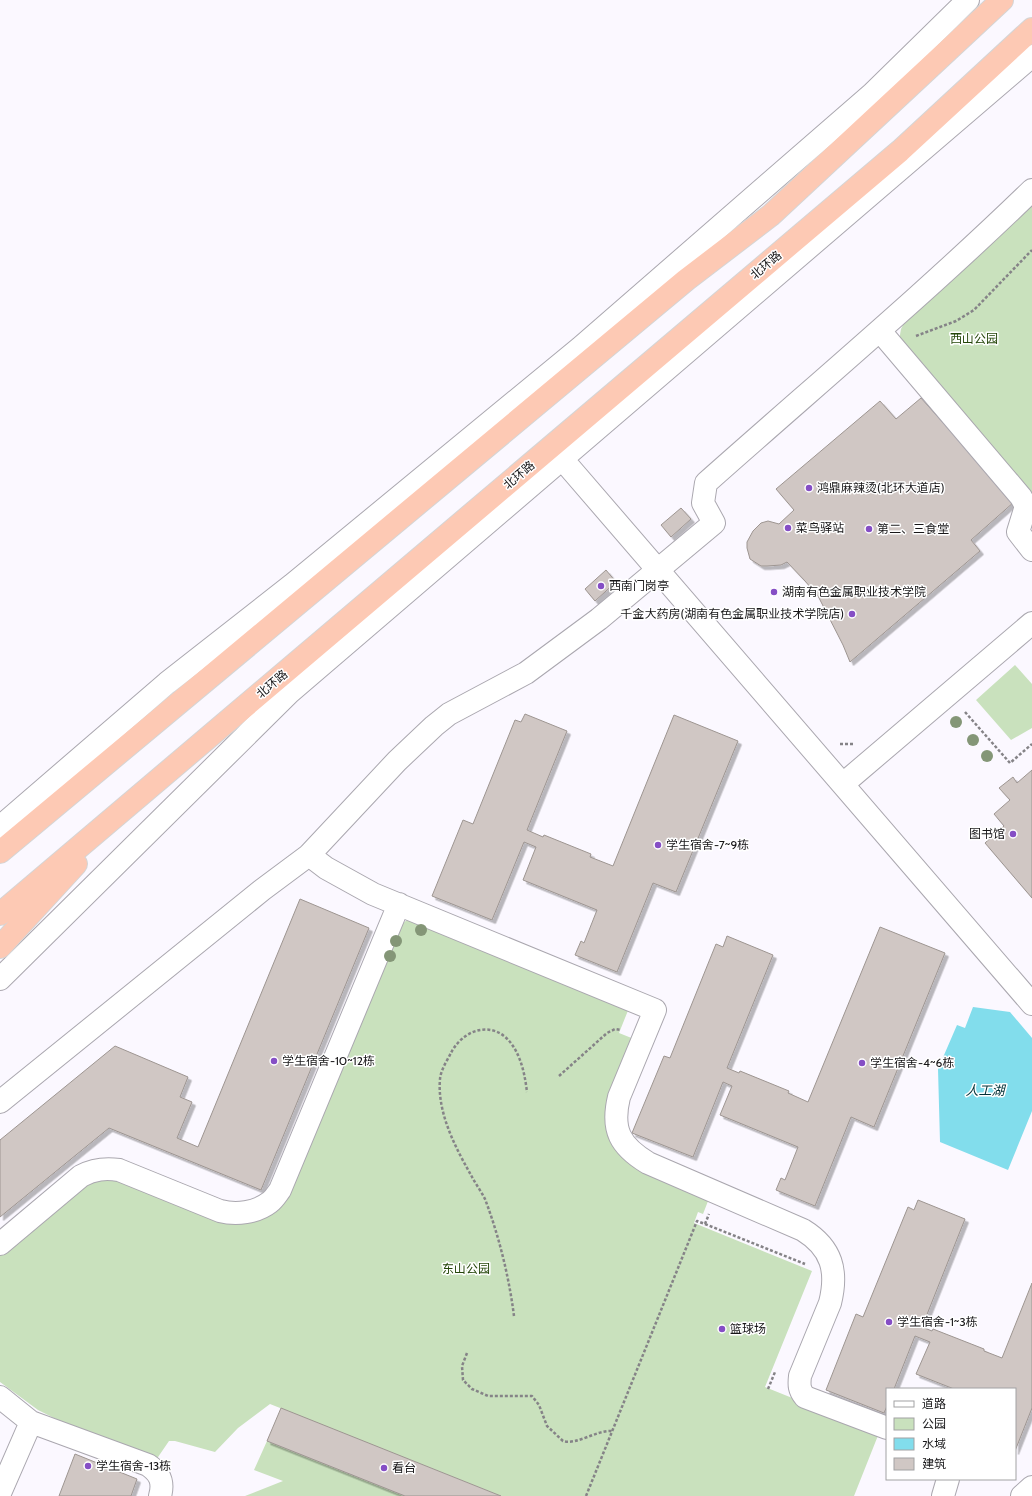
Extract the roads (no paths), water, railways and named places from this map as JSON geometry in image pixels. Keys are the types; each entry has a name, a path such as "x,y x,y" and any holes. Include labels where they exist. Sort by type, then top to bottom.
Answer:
{"highway":[{"path":"0,852 686,280 771,215 1002,0"},
{"name":"北环路","path":"0,914 900,151 1032,29"},
{"path":"0,947 132,803"},
{"path":"0,844 37,821"}],"street":[{"path":"0,827 167,683 292,584 580,348 872,94 968,0"},
{"path":"0,979 289,693 563,460 1032,56"},
{"path":"0,1102 262,890 309,855 397,761 434,726 449,714 526,673 599,619 714,523 703,503 706,483 815,386 885,337 951,269 1032,190"},
{"path":"885,337 1020,497 1026,506 1018,532 1032,550"},
{"path":"563,460 1032,1004"},
{"path":"843,784 1032,623"},
{"path":"309,855 326,868 373,894 655,1010 619,1097 616,1109 616,1123 626,1147 648,1163 803,1230 816,1238 826,1250 831,1264 833,1292 800,1376 800,1392 805,1397 886,1428"},
{"path":"0,1244 81,1176 91,1170 101,1168 119,1170 220,1211 230,1213 249,1211 270,1202 280,1190 399,904"},
{"path":"0,1397 32,1422 148,1465 157,1471 162,1480 160,1496"},
{"path":"0,1493 32,1422"},
{"path":"943,1496 948,1480"},
{"path":"1022,1496 1032,1487"}],"water":[{"name":"人工湖","path":"973,1007 1010,1012 1032,1038 1032,1111 1008,1170 940,1142 938,1069 957,1025 965,1028"}],"place":[{"name":"鸿鼎麻辣烫(北环大道店)","path":"809,488"},
{"name":"菜鸟驿站","path":"788,528"},
{"name":"第二、三食堂","path":"869,529"},
{"name":"西南门岗亭","path":"601,586"},
{"name":"湖南有色金属职业技术学院","path":"774,592"},
{"name":"千金大药房(湖南有色金属职业技术学院店)","path":"852,614"},
{"name":"图书馆","path":"1013,834"},
{"name":"学生宿舍-7~9栋","path":"658,845"},
{"name":"学生宿舍-10~12栋","path":"274,1061"},
{"name":"学生宿舍-4~6栋","path":"862,1063"},
{"name":"学生宿舍-1~3栋","path":"889,1322"},
{"name":"篮球场","path":"722,1329"},
{"name":"学生宿舍-13栋","path":"88,1466"},
{"name":"看台","path":"384,1468"}],"park label":[{"name":"西山公园","path":"974,339"},
{"name":"东山公园","path":"466,1269"}]}
